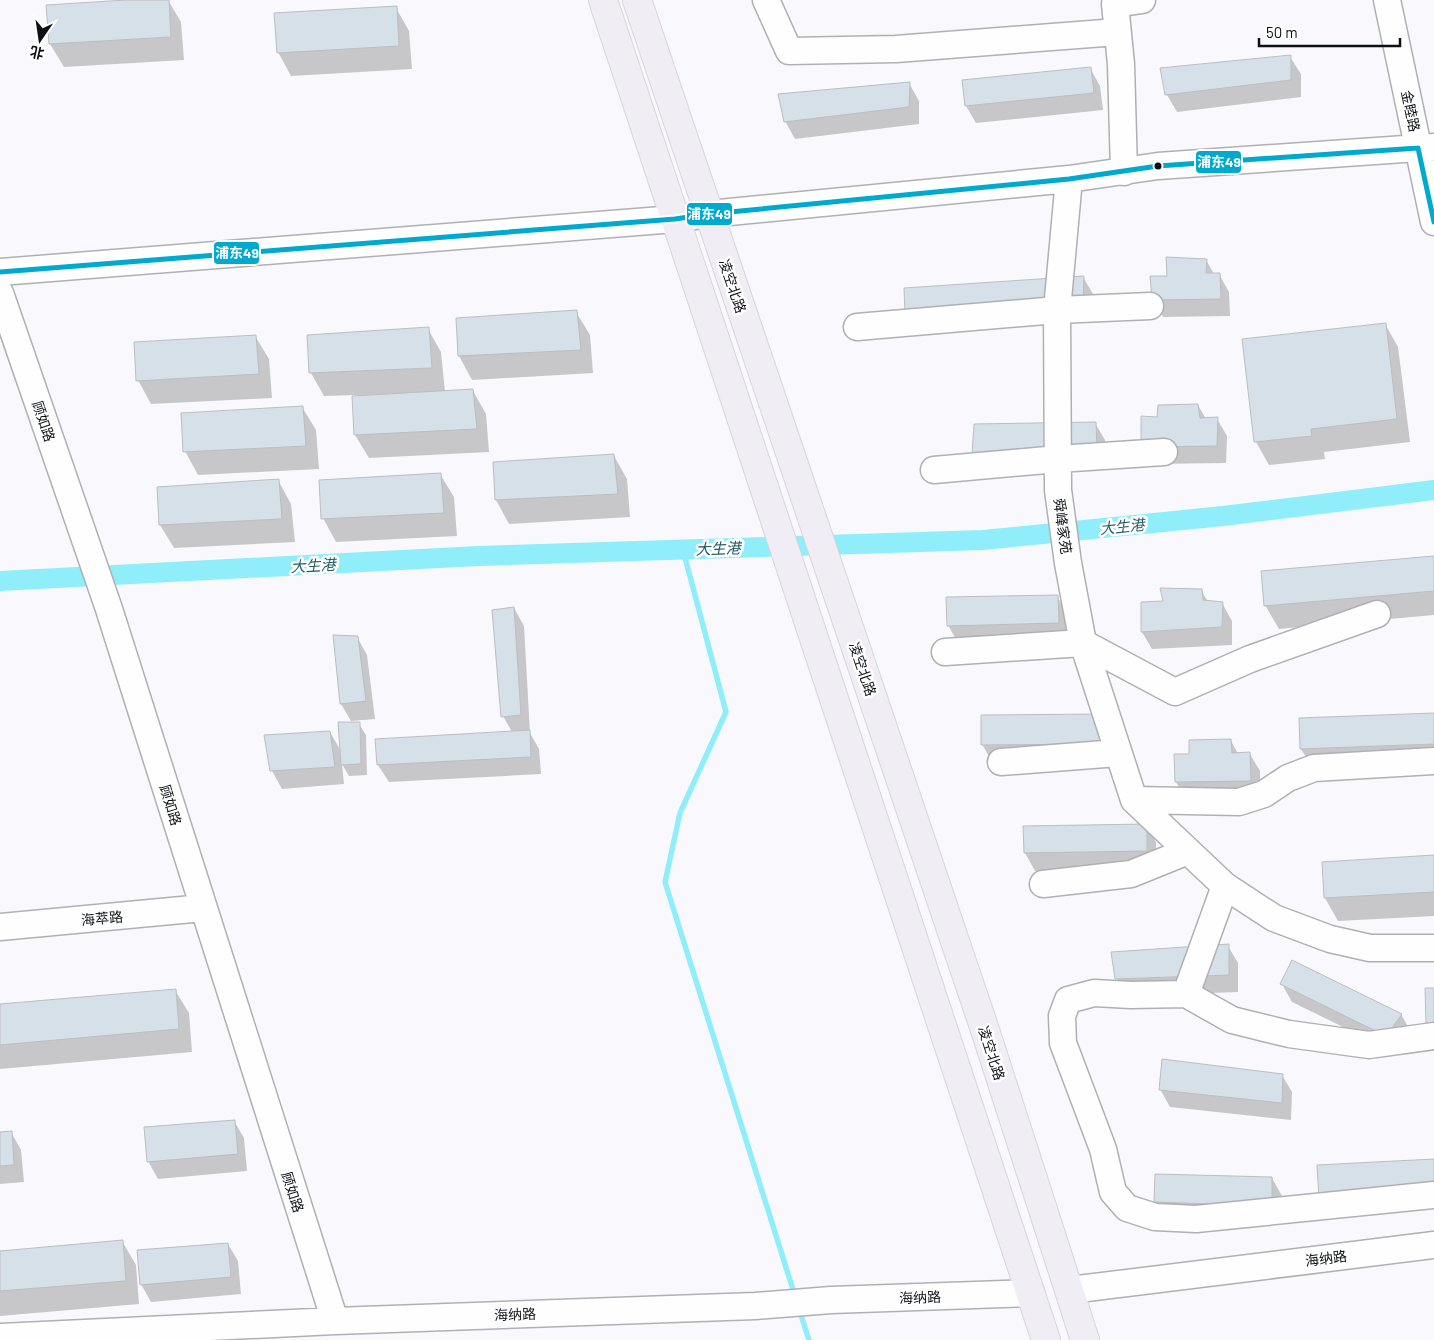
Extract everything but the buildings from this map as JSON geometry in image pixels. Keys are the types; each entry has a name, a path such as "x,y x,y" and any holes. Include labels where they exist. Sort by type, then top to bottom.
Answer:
{"main road":[{"path":"603,0 1046,1340"},
{"name":"凌空北路","path":"637,0 978,1012 1085,1340"}],"street":[{"path":"766,0 789,51 896,49 1117,32"},
{"path":"1124,172 1121,64 1115,4 1142,0"},
{"name":"金睦路","path":"1387,0 1426,147 1434,222"},
{"path":"0,272 674,219 1069,179 1158,166 1426,147"},
{"name":"舜峰家苑","path":"1069,179 1057,310 1058,490 1068,563 1083,643 1134,800"},
{"name":"顾如路","path":"0,293 109,609 334,1321"},
{"path":"857,327 1057,310 1150,306"},
{"path":"934,470 1164,452"},
{"path":"945,652 1083,643 1175,692 1250,659 1377,614"},
{"path":"1001,762 1118,753"},
{"path":"1134,800 1239,802 1264,794 1288,778 1314,768 1434,761"},
{"path":"1134,800 1225,886 1274,918 1330,939 1370,948 1434,948"},
{"path":"1043,884 1131,874 1188,851"},
{"path":"1186,994 1225,886"},
{"name":"海萃路","path":"0,927 203,908"},
{"path":"1434,1036 1369,1045 1289,1034 1232,1020 1186,994 1131,996 1094,993 1068,1000 1062,1016 1063,1043 1103,1149 1113,1192 1127,1208 1155,1217 1196,1219 1434,1195"},
{"name":"海纳路","path":"1070,1290 1434,1245"},
{"name":"海纳路","path":"0,1337 334,1321 755,1306 831,1300 1031,1293"}],"waterway":[{"name":"大生港","path":"0,581 478,556 983,540 1223,516 1434,490"},
{"path":"683,550 726,712 680,813 665,882 795,1296"},
{"path":"799,1309 809,1340"}],"transit line":[{"name":"浦东49","path":"1418,148 1434,222"},
{"name":"浦东49","path":"0,272 675,219 709,214 1069,179 1158,166 1418,148"}]}
